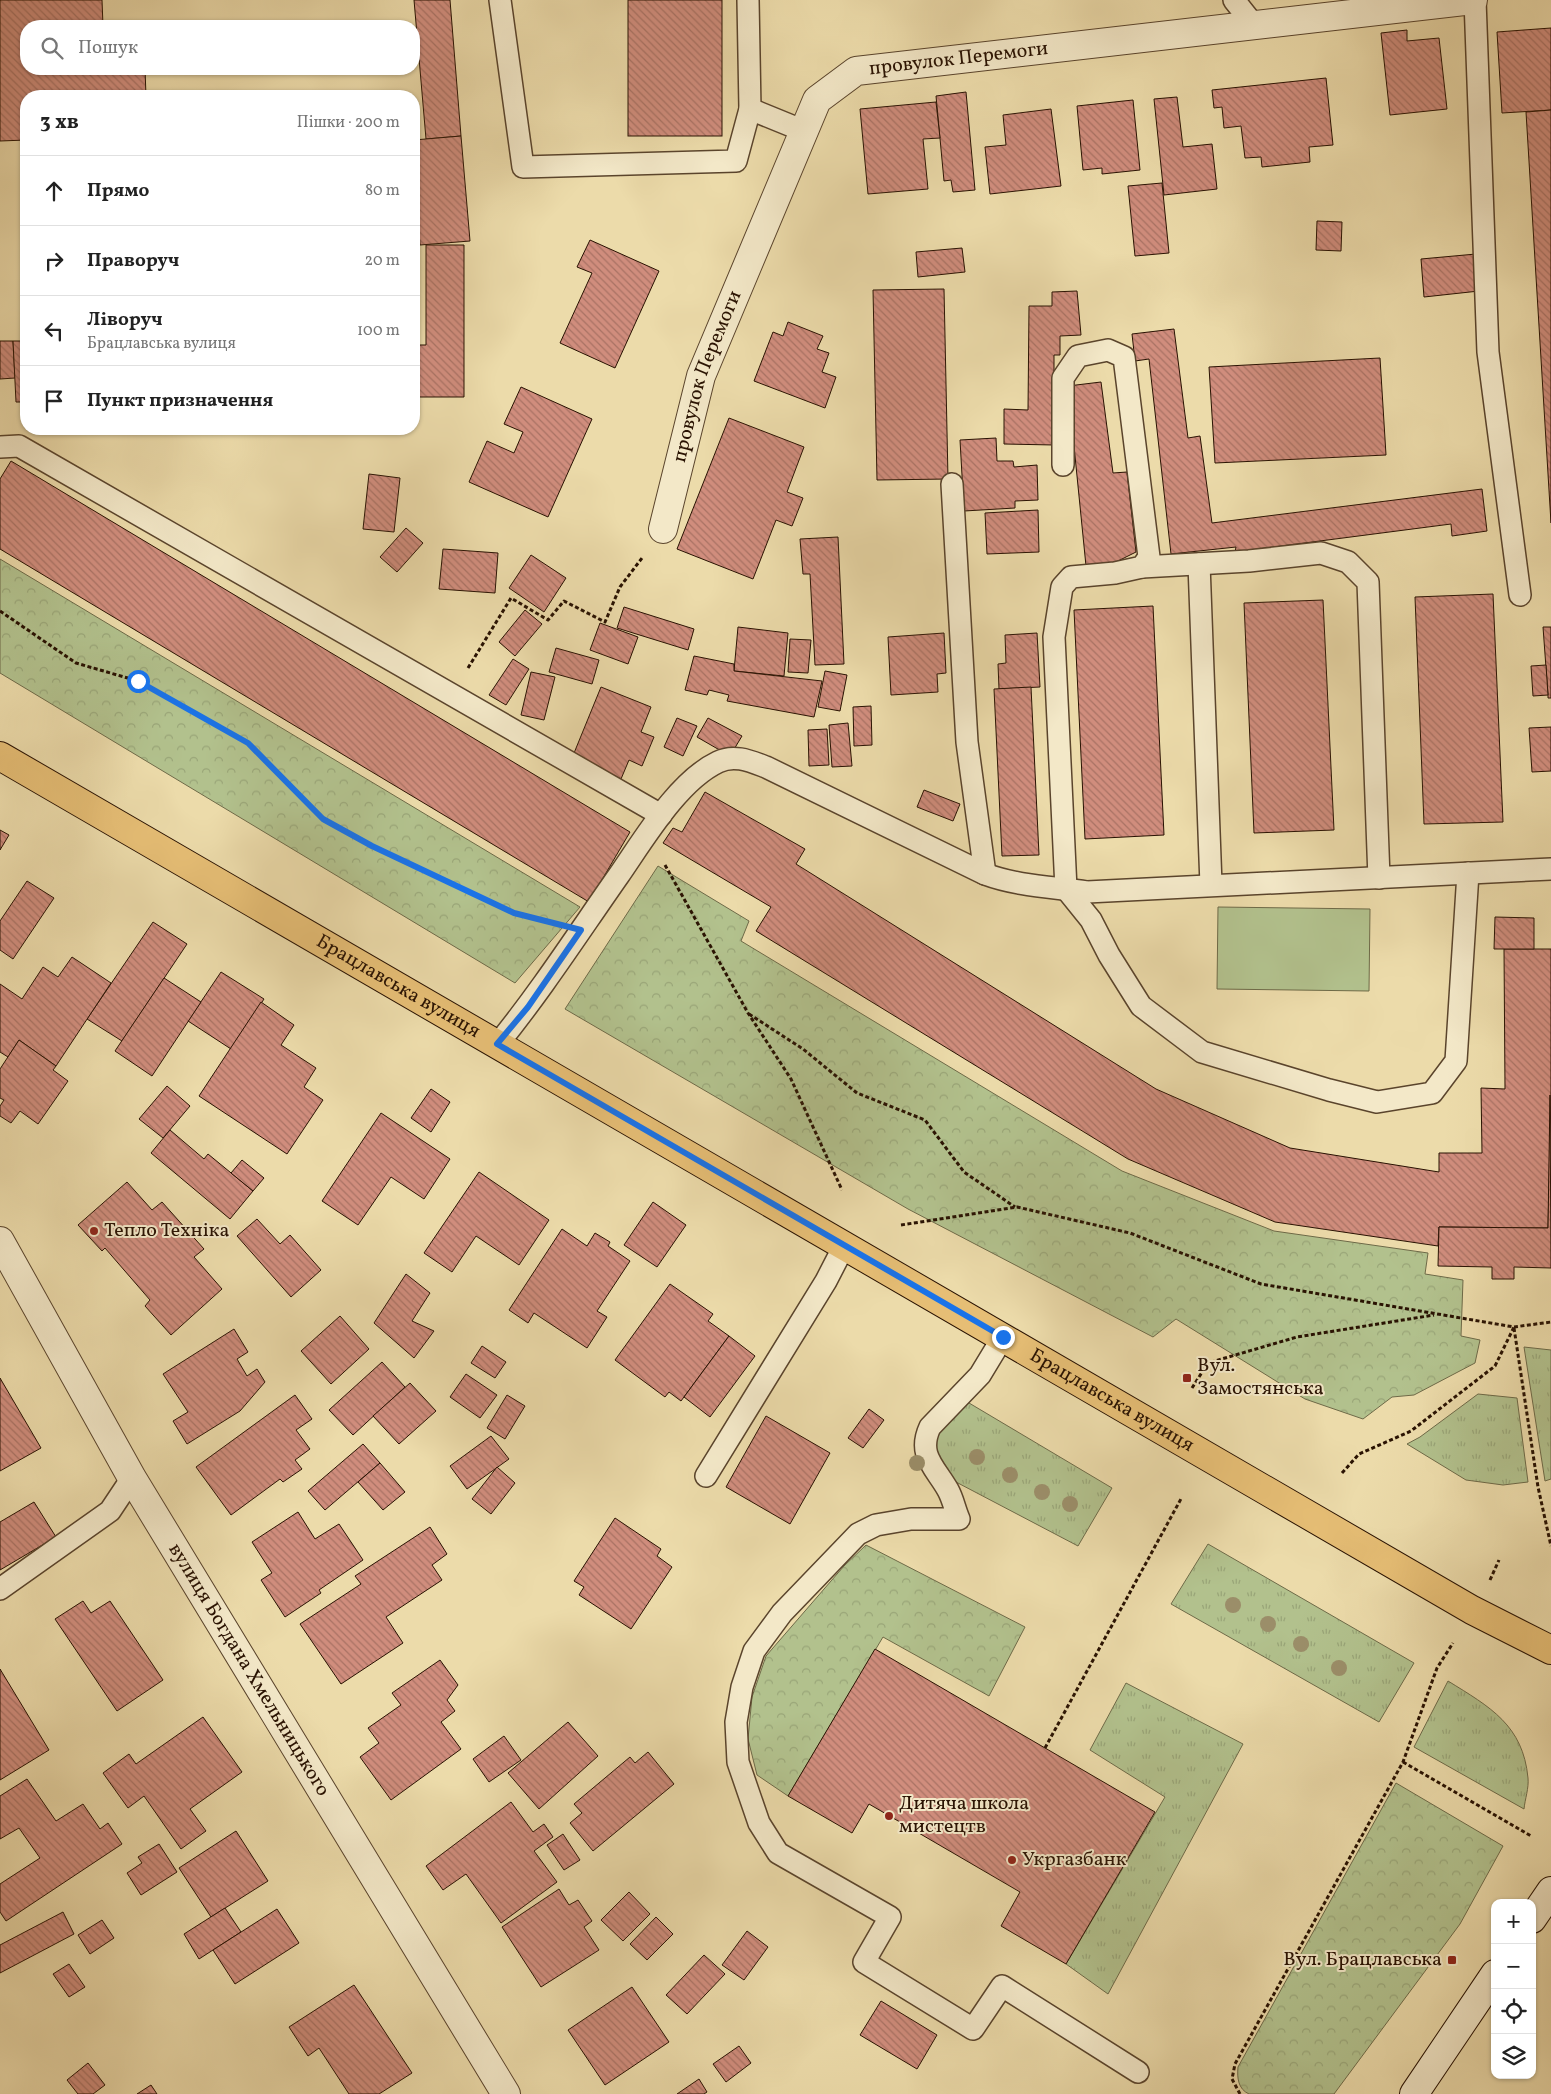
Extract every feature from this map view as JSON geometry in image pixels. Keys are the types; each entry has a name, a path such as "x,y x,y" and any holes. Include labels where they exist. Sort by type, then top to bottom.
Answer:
{"main road":[{"name":"Брацлавська вулиця","path":"0,756 1472,1610 1551,1650"}],"street":[{"name":"провулок Перемоги","path":"663,529 701,376 817,100 856,70 1474,0"},
{"name":"вулиця Богдана Хмельницького","path":"0,1241 132,1478 506,2094"},
{"path":"1536,1913 1551,1891"},
{"path":"1414,2094 1491,1980"}],"lane":[{"path":"500,0 523,167 736,161 750,109 748,0"},
{"path":"1234,0 1253,24"},
{"path":"1474,0 1488,352 1520,595"},
{"path":"750,109 804,131"},
{"path":"1063,465 1063,378 1078,356 1108,350 1124,357 1149,557 1142,567"},
{"path":"0,447 19,446 662,815"},
{"path":"952,484 967,742 985,874"},
{"path":"1378,878 1368,582 1348,562 1321,553 1249,561 1142,567 1116,573 1070,577 1062,587 1054,637 1066,889 1091,920 1109,955 1141,1006 1202,1052 1329,1090 1377,1102 1432,1093 1456,1061 1468,873"},
{"path":"1199,564 1211,886"},
{"path":"497,1044 528,1007 662,815 698,773 720,760 740,758 766,766 985,874 1001,880 1087,892 1551,869"},
{"path":"706,1476 826,1281 844,1246"},
{"path":"1003,1337 980,1375 930,1426 925,1437 926,1451 931,1466 948,1490 959,1519 911,1519 876,1525 858,1534 782,1614 754,1651 742,1687 736,1722 738,1762 759,1824 778,1853 890,1917 864,1962 973,2030 1002,1986 1138,2072"},
{"path":"0,1589 110,1511 132,1478"}],"path":[{"path":"452,694 511,598 548,620 564,601 605,622 620,587 663,529"},
{"path":"0,611 76,662 138,681 248,743 323,819 372,846 514,913 581,930"},
{"path":"648,834 748,1013 791,1078 842,1190"},
{"path":"748,1013 803,1049 857,1093 925,1120 964,1172 1015,1207"},
{"path":"901,1225 1015,1207 1130,1233 1262,1284 1514,1327 1551,1322"},
{"path":"1192,1388 1208,1363 1297,1337 1437,1314"},
{"path":"1342,1473 1359,1454 1412,1431 1495,1366 1514,1327"},
{"path":"1514,1327 1538,1487 1551,1546"},
{"path":"1045,1748 1182,1497"},
{"path":"1490,1580 1499,1560"},
{"path":"1240,2094 1232,2079 1235,2064 1404,1762 1437,1668 1453,1643"},
{"path":"1404,1762 1531,1836"}],"green space":[{"path":"0,559 580,907 515,983 0,673"},
{"path":"658,866 749,921 741,941 1122,1171 1274,1231 1428,1253 1425,1274 1463,1280 1461,1336 1480,1340 1475,1363 1414,1395 1392,1397 1363,1419 1305,1399 1176,1319 1153,1337 908,1209 565,1009"},
{"path":"1218,907 1370,909 1369,991 1217,989"},
{"path":"1524,1347 1551,1350 1551,1479 1545,1481"},
{"path":"1478,1394 1517,1398 1528,1482 1503,1485 1466,1480 1407,1444 1420,1437"},
{"path":"964,1400 1112,1488 1078,1546 956,1482 942,1471 932,1453 936,1428"},
{"path":"1208,1544 1414,1663 1379,1722 1171,1604"},
{"path":"866,1545 1025,1627 989,1696 883,1637 788,1796 757,1775 748,1739 752,1697 766,1656 844,1566"},
{"path":"1448,1681 1490,1709 1512,1731 1525,1760 1528,1778 1524,1809 1414,1747"},
{"path":"1126,1683 1243,1744 1108,1994 1066,1964 1165,1797 1090,1750"},
{"path":"1396,1783 1503,1846 1460,1924 1334,2094 1249,2094 1242,2089 1239,2083 1238,2067"}],"building":[{"path":"0,0 102,0 103,20 20,20 20,75 145,75 146,90 20,90 20,140 0,141"},
{"path":"414,0 450,0 461,136 426,139 420,70 420,20 416,20"},
{"path":"628,0 722,0 722,136 628,136"},
{"path":"1551,28 1551,110 1502,113 1497,32"},
{"path":"1407,30 1407,41 1439,38 1447,109 1390,115 1381,33"},
{"path":"1326,78 1333,145 1309,147 1310,162 1262,167 1261,157 1245,158 1241,126 1224,128 1222,107 1214,108 1212,90"},
{"path":"966,92 975,190 953,192 951,180 944,181 936,96"},
{"path":"1177,97 1183,147 1212,144 1217,189 1164,195 1154,99"},
{"path":"1133,100 1140,170 1102,174 1102,168 1083,170 1077,106"},
{"path":"936,102 940,138 923,139 928,189 868,194 860,109"},
{"path":"1051,109 1061,186 990,194 985,147 1006,145 1003,115"},
{"path":"1551,110 1551,523 1526,112"},
{"path":"461,136 470,241 420,245 420,139"},
{"path":"1162,183 1169,253 1135,256 1128,186"},
{"path":"1317,221 1342,222 1341,251 1316,250"},
{"path":"590,240 659,271 615,368 560,343 592,273 577,267"},
{"path":"426,245 464,245 464,397 420,397 420,345 426,345"},
{"path":"962,248 965,272 918,277 916,252"},
{"path":"1476,254 1479,291 1424,297 1421,259"},
{"path":"944,289 948,479 877,480 873,290"},
{"path":"1077,291 1081,335 1060,336 1060,355 1054,355 1054,445 1004,444 1004,409 1028,410 1029,306 1052,306 1052,292"},
{"path":"788,322 823,336 817,349 829,353 822,372 836,377 825,408 754,381 773,332 783,336"},
{"path":"1174,329 1188,438 1200,436 1212,523 1482,489 1487,531 1452,536 1451,524 1235,552 1236,547 1171,554 1149,359 1135,361 1132,334"},
{"path":"0,341 13,341 15,378 0,379"},
{"path":"13,341 20,341 20,402 16,402"},
{"path":"1380,358 1386,455 1215,463 1209,367"},
{"path":"1101,382 1113,473 1127,472 1136,552 1116,562 1086,566 1068,386"},
{"path":"521,387 592,419 548,517 469,482 487,441 514,453 523,432 504,424"},
{"path":"729,418 804,447 787,492 803,498 792,526 776,520 753,579 677,549"},
{"path":"996,438 997,461 1013,461 1014,467 1037,465 1038,500 1015,501 1015,508 964,511 960,440"},
{"path":"11,461 630,832 589,902 0,549 0,479"},
{"path":"369,474 400,478 394,532 363,529"},
{"path":"1038,510 1039,552 987,554 985,513"},
{"path":"406,528 423,543 397,572 380,557"},
{"path":"838,537 844,664 815,665 810,574 803,574 800,539"},
{"path":"443,549 498,553 495,593 439,589"},
{"path":"531,555 566,578 544,612 509,588"},
{"path":"1493,594 1503,822 1424,824 1415,597"},
{"path":"1323,600 1334,830 1254,833 1244,603"},
{"path":"1153,606 1164,835 1085,839 1074,610"},
{"path":"624,607 694,629 688,650 617,628"},
{"path":"525,610 542,624 515,656 499,642"},
{"path":"600,623 638,637 628,664 590,650"},
{"path":"738,627 788,633 784,676 734,671"},
{"path":"1543,627 1551,627 1551,698 1548,698"},
{"path":"944,633 946,673 937,674 938,692 891,695 888,637"},
{"path":"1037,633 1040,687 999,689 998,664 1006,663 1005,635"},
{"path":"790,639 811,640 808,673 788,672"},
{"path":"556,648 599,660 592,684 549,672"},
{"path":"694,656 734,664 734,671 822,681 814,717 727,701 729,695 709,690 707,695 685,690"},
{"path":"513,659 529,669 506,705 489,695"},
{"path":"1546,665 1548,695 1533,696 1531,666"},
{"path":"825,671 847,675 840,711 818,707"},
{"path":"531,672 555,677 544,720 521,715"},
{"path":"601,687 651,707 641,732 654,737 642,766 629,760 621,779 572,758"},
{"path":"1031,687 1039,855 1002,856 994,689"},
{"path":"871,706 872,745 854,746 853,707"},
{"path":"677,718 697,726 683,756 664,747"},
{"path":"708,718 742,736 730,756 697,737"},
{"path":"848,723 852,766 832,767 829,725"},
{"path":"1551,727 1551,771 1532,772 1529,728"},
{"path":"827,729 829,765 809,766 808,730"},
{"path":"924,790 960,804 953,821 917,807"},
{"path":"705,792 805,849 796,864 1156,1089 1290,1148 1439,1172 1439,1153 1482,1153 1481,1088 1505,1089 1504,949 1551,949 1551,1095 1548,1228 1439,1227 1438,1246 1275,1222 1128,1159 756,931 771,907 663,843 673,828 682,832"},
{"path":"0,830 9,835 0,850"},
{"path":"27,881 54,898 13,959 0,950 0,921"},
{"path":"1495,917 1534,918 1534,949 1494,949"},
{"path":"153,922 187,944 122,1041 87,1019"},
{"path":"72,957 111,983 56,1066 19,1040 8,1057 0,1052 0,984 22,999 43,967 58,977"},
{"path":"221,972 264,999 231,1049 188,1021"},
{"path":"164,978 201,1002 152,1076 115,1051"},
{"path":"261,1002 294,1025 281,1045 316,1068 304,1087 323,1100 287,1154 199,1096"},
{"path":"19,1040 56,1066 53,1070 68,1081 38,1124 20,1111 11,1123 0,1116 0,1106 4,1100 0,1098 0,1069"},
{"path":"167,1086 190,1106 163,1138 139,1119"},
{"path":"431,1089 450,1102 431,1132 411,1118"},
{"path":"1550,1095 1551,1268 1514,1267 1514,1279 1492,1279 1492,1267 1438,1266 1439,1227 1548,1228"},
{"path":"381,1113 450,1159 424,1199 391,1177 358,1225 322,1201"},
{"path":"170,1130 204,1159 208,1154 253,1191 230,1219 151,1153"},
{"path":"242,1160 264,1178 253,1191 231,1173"},
{"path":"479,1172 549,1220 519,1265 476,1236 452,1272 424,1253"},
{"path":"127,1182 152,1210 162,1202 204,1249 194,1257 222,1289 171,1335 145,1306 150,1300 105,1248 102,1251 78,1225"},
{"path":"653,1202 686,1225 657,1267 624,1245"},
{"path":"257,1219 280,1244 290,1235 321,1270 291,1297 237,1236"},
{"path":"562,1229 587,1246 595,1233 610,1242 608,1246 630,1261 597,1311 607,1317 587,1348 534,1313 528,1323 509,1310"},
{"path":"406,1274 430,1293 412,1321 434,1331 414,1358 374,1323"},
{"path":"670,1284 713,1314 708,1321 729,1336 681,1401 669,1392 665,1397 615,1360"},
{"path":"340,1316 369,1349 331,1384 301,1351"},
{"path":"234,1329 248,1352 237,1359 247,1376 257,1369 265,1382 240,1411 187,1444 173,1421 188,1412 163,1374"},
{"path":"729,1336 755,1356 710,1417 684,1397"},
{"path":"482,1346 506,1362 495,1378 471,1363"},
{"path":"382,1362 405,1387 353,1435 329,1410"},
{"path":"466,1374 497,1395 480,1418 450,1397"},
{"path":"0,1378 41,1448 0,1471"},
{"path":"410,1383 436,1411 399,1444 373,1416"},
{"path":"295,1395 312,1419 296,1430 310,1449 295,1460 302,1469 283,1482 280,1479 231,1515 196,1467"},
{"path":"507,1395 525,1406 505,1439 487,1428"},
{"path":"869,1409 884,1420 863,1448 848,1438"},
{"path":"766,1416 830,1453 790,1524 726,1487"},
{"path":"491,1436 509,1459 467,1489 450,1466"},
{"path":"363,1444 380,1463 325,1510 308,1491"},
{"path":"380,1463 405,1492 383,1510 358,1482"},
{"path":"497,1467 515,1483 491,1514 472,1499"},
{"path":"34,1502 56,1537 0,1570 0,1522"},
{"path":"298,1512 315,1539 339,1524 363,1560 319,1590 321,1593 285,1617 261,1580 272,1573 252,1542"},
{"path":"615,1518 661,1549 657,1556 672,1567 631,1629 579,1595 584,1587 574,1581"},
{"path":"430,1527 447,1554 432,1565 442,1580 386,1617 403,1643 341,1684 300,1624 361,1584 355,1576"},
{"path":"83,1601 91,1613 110,1601 163,1680 117,1711 55,1619"},
{"path":"875,1649 1155,1812 1066,1964 1001,1926 1020,1892 869,1804 852,1833 788,1796"},
{"path":"440,1660 458,1685 447,1700 455,1711 441,1722 461,1749 391,1800 360,1757 379,1743 368,1728 401,1705 392,1693"},
{"path":"0,1669 49,1750 0,1780"},
{"path":"203,1717 242,1772 190,1809 206,1831 181,1849 144,1796 128,1808 103,1773 129,1754 136,1764"},
{"path":"568,1722 598,1756 539,1809 508,1773"},
{"path":"504,1736 521,1760 489,1782 473,1759"},
{"path":"648,1752 674,1784 593,1851 570,1823 582,1813 574,1804 630,1757 635,1763"},
{"path":"27,1779 56,1821 83,1804 100,1829 108,1823 122,1844 6,1921 0,1912 0,1884 40,1858 19,1828 0,1839 0,1796"},
{"path":"511,1802 533,1832 544,1824 553,1837 534,1851 557,1882 501,1923 466,1874 443,1890 426,1866"},
{"path":"236,1831 268,1881 211,1917 179,1868"},
{"path":"563,1834 580,1860 564,1870 547,1845"},
{"path":"159,1844 177,1872 141,1895 127,1873 142,1863 138,1857"},
{"path":"559,1889 569,1905 578,1900 592,1921 584,1927 599,1950 541,1987 502,1927"},
{"path":"629,1892 650,1914 623,1941 601,1920"},
{"path":"225,1908 241,1932 199,1959 184,1934"},
{"path":"277,1909 299,1943 235,1984 213,1950"},
{"path":"63,1912 74,1934 0,1973 0,1945"},
{"path":"656,1917 673,1934 647,1960 630,1944"},
{"path":"102,1920 114,1938 90,1954 78,1935"},
{"path":"747,1931 768,1947 744,1980 722,1965"},
{"path":"704,1955 725,1974 687,2014 666,1995"},
{"path":"69,1964 85,1987 69,1997 53,1974"},
{"path":"354,1985 412,2073 379,2094 349,2094 319,2048 308,2056 289,2027"},
{"path":"632,1987 669,2042 605,2085 568,2030"},
{"path":"881,2001 937,2035 917,2069 860,2035"},
{"path":"739,2046 751,2063 726,2082 713,2064"},
{"path":"88,2063 105,2085 93,2094 78,2094 67,2080"},
{"path":"699,2079 707,2092 704,2094 677,2094"},
{"path":"151,2085 157,2094 137,2094"}],"place":[{"name":"Тепло Техніка","path":"94,1231"},
{"name":"Вул. Замостянська","path":"1187,1378"},
{"name":"Дитяча школа мистецтв","path":"889,1816"},
{"name":"Укргазбанк","path":"1012,1860"},
{"name":"Вул. Брацлавська","path":"1452,1960"}],"route":[{"path":"138,681 248,743 323,819 372,846 514,913 581,930 528,1007 497,1044 1003,1337"}]}
